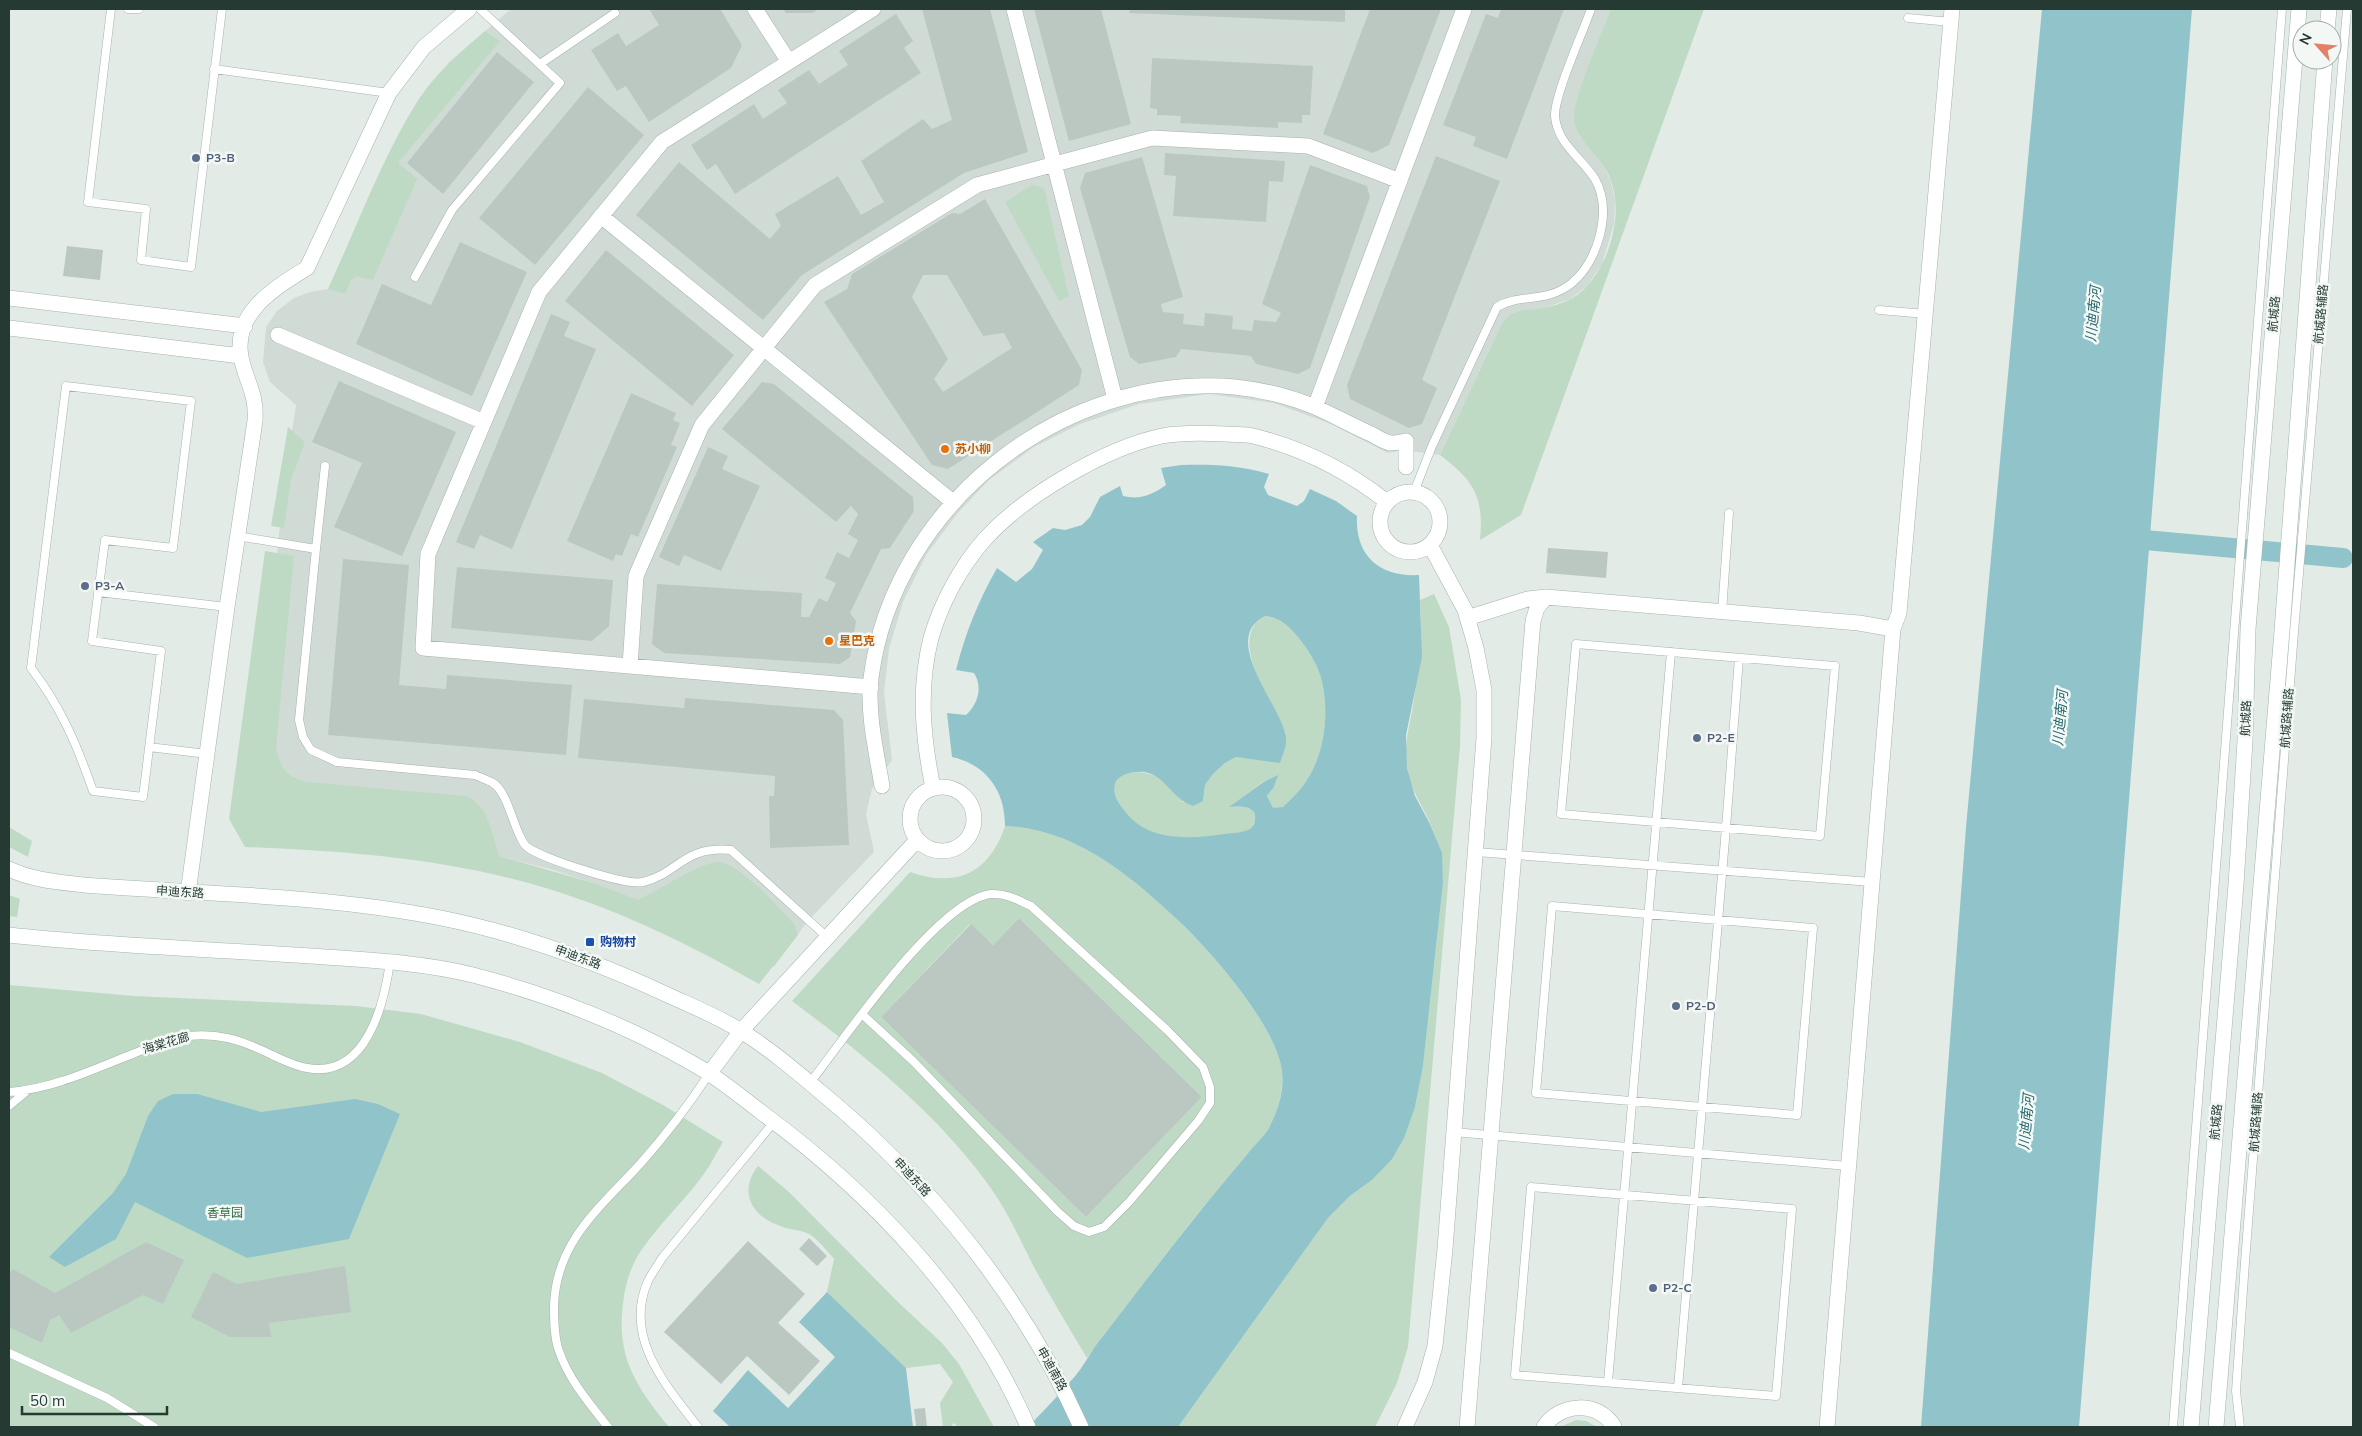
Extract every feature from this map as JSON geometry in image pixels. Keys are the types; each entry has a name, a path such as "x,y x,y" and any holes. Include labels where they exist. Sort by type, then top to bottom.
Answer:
{"street":[{"path":"188,893 256,404 241,356 241,340 245,326 263,298 280,284 308,268 389,93 424,47 469,9"},
{"path":"755,9 789,62"},
{"path":"871,687 423,648 428,554 539,292 662,142 873,9"},
{"path":"1014,9 1115,399"},
{"path":"1315,407 1464,9"},
{"name":"航城路","path":"2191,1427 2236,885 2245,741 2242,627 2253,486 2299,9"},
{"path":"1827,1427 1893,629 1900,613 1951,15"},
{"name":"航城路","path":"2216,1427 2288,631 2324,70"},
{"path":"630,666 636,576 702,425 816,285 976,185 1152,138 1308,146 1400,181"},
{"path":"601,216 953,502"},
{"path":"9,298 245,326"},
{"path":"9,328 241,356"},
{"path":"278,336 484,422"},
{"path":"882,786 872,724 871,687 886,614 896,587 918,548 953,502 980,475 1010,452 1066,419 1115,399 1145,392 1189,386 1236,387 1278,395 1315,407 1388,443 1406,442 1406,467"},
{"path":"933,788 922,720 931,638 946,599 968,561 985,539 1008,518 1047,489 1094,461 1135,444 1164,436 1204,433 1251,436 1306,453 1341,471 1388,502"},
{"path":"1414,492 1432,501 1441,518 1436,538 1430,545 1422,551 1412,553 1401,552 1389,544 1381,531 1380,520 1382,510 1395,496 1414,492"},
{"path":"1404,1427 1425,1382 1436,1346 1482,765 1484,690 1467,618 1430,545"},
{"path":"1467,618 1519,601 1546,597 1859,623 1893,629"},
{"path":"1467,1427 1533,621 1537,608 1546,597"},
{"path":"944,786 955,789 964,795 973,809 974,825 971,835 964,843 945,852 925,847 917,840 910,820 911,810 916,800 924,792 933,788 944,786"},
{"path":"709,1074 741,1031 917,840"},
{"name":"申迪东路","path":"9,869 50,882 338,903 441,918 522,938 627,976 741,1031 810,1083 852,1118 914,1177 975,1250 1019,1313"},
{"path":"9,934 390,962 472,975 551,1000 636,1034 709,1074 774,1122 857,1192 923,1263 983,1340 1028,1427"},
{"name":"申迪南路","path":"1019,1313 1054,1369 1081,1427"},
{"path":"1544,1427 1559,1412 1573,1408 1587,1408 1600,1414 1614,1427"}],"lane":[{"path":"111,9 88,202 146,209 141,260 191,267 222,9"},
{"path":"128,9 139,9"},
{"path":"415,277 452,210 560,82 480,9"},
{"path":"1414,492 1432,446 1497,307 1510,302 1545,297 1563,290 1580,275 1593,256 1603,217 1600,195 1595,180 1559,133 1555,115 1559,97 1591,9"},
{"path":"2253,486 2282,9"},
{"name":"航城路辅路","path":"2298,492 2347,9"},
{"path":"540,64 615,12"},
{"path":"1908,18 1951,15"},
{"path":"214,69 389,93"},
{"path":"1879,310 1926,314"},
{"path":"66,386 191,401 174,548 105,540 92,641 161,651 149,747 143,797 93,792 70,728 51,694 31,668 66,386"},
{"path":"325,466 299,720 303,737 311,750 337,762 475,775 494,784 507,804 526,846 544,856 621,882 642,883 688,856 713,849 731,850 827,937"},
{"path":"1722,612 1729,512"},
{"path":"237,536 316,548"},
{"path":"98,592 227,607"},
{"path":"2173,1427 2242,627"},
{"name":"航城路辅路","path":"2240,1427 2236,1391 2288,631"},
{"path":"1576,644 1739,658 1835,666 1820,836 1561,814 1576,644"},
{"path":"1608,1382 1626,1195 1671,652"},
{"path":"1678,1388 1703,1107 1739,658"},
{"path":"149,747 207,754"},
{"path":"1476,852 1872,882"},
{"path":"810,1083 863,1014 941,923 967,903 990,894 1010,896 1031,906 1167,1030 1203,1067 1210,1087 1210,1103 1198,1121 1129,1202 1104,1227 1089,1232 1074,1226 1058,1212 913,1061 863,1014"},
{"path":"1552,906 1649,914 1814,928 1797,1115 1536,1093 1552,906"},
{"name":"海棠花廊","path":"9,1092 27,1091 52,1085 179,1037 214,1034 231,1038 290,1063 321,1070 348,1059 361,1048 370,1034 386,994 390,962"},
{"path":"608,1427 568,1373 558,1349 554,1321 554,1296 558,1273 569,1247 584,1224 670,1130 709,1074"},
{"path":"9,1106 27,1091"},
{"path":"698,1427 660,1378 647,1350 641,1328 642,1305 648,1282 662,1258 774,1122"},
{"path":"1453,1132 1848,1166"},
{"path":"1531,1187 1626,1195 1792,1209 1776,1396 1515,1374 1531,1187"},
{"path":"9,1353 107,1398 154,1427"}],"shaded area":[{"path":"511,9 1611,9 1577,101 1574,120 1580,136 1604,166 1611,182 1615,201 1614,224 1602,264 1587,286 1570,299 1502,323 1440,455 1403,450 1388,453 1331,424 1274,403 1209,394 1139,404 1080,424 1034,447 989,480 957,514 926,555 903,602 889,649 884,692 892,760 872,789 866,814 874,852 807,922 774,967 590,882 550,869 431,839 261,827 277,554 285,476 296,405 270,382 263,362 266,327 277,311 294,298 310,292 328,289 393,146 419,99 449,62"}],"green space":[{"path":"1611,9 1704,9 1521,515 1480,540 1480,512 1474,491 1461,473 1440,455 1502,323 1516,312 1550,307 1577,295 1596,274 1610,244 1616,211 1610,179 1603,165 1579,134 1574,121 1574,111 1588,66"},
{"path":"485,31 500,41 398,163 417,179 373,280 356,276 351,280 345,294 328,289 382,168 419,99 441,72"},
{"path":"1032,185 1044,188 1069,296 1059,301 1005,202"},
{"path":"288,427 305,442 291,480 284,528 271,526"},
{"path":"265,551 294,556 276,748 280,762 290,775 308,782 465,796 473,800 484,813 499,856 590,882 638,900 700,867 718,862 726,864 747,877 769,898 794,924 798,935 759,984 683,943 631,919 577,898 512,879 475,870 399,858 245,847 229,819"},
{"path":"1434,594 1449,627 1461,700 1460,746 1408,1347 1397,1383 1375,1427 1178,1427 1328,1218 1350,1196 1372,1180 1415,1107 1423,1065 1443,883 1438,845 1411,782 1407,767 1406,749 1419,662 1420,600"},
{"path":"1265,616 1281,621 1294,632 1311,655 1321,676 1325,706 1324,731 1318,756 1308,778 1300,790 1283,807 1273,809 1267,796 1274,787 1277,776 1264,781 1230,807 1251,809 1255,815 1255,820 1249,830 1243,832 1184,837 1158,834 1146,830 1127,814 1117,799 1114,787 1118,778 1135,772 1149,774 1166,782 1183,802 1203,801 1205,785 1225,763 1236,757 1251,758 1286,734 1263,690 1251,655 1250,639 1254,626"},
{"path":"1005,826 1031,829 1056,836 1079,846 1101,859 1143,889 1195,937 1242,994 1269,1036 1278,1055 1282,1073 1280,1101 1276,1115 1264,1136 1188,1226 1087,1358 1040,1279 1014,1226 990,1187 970,1161 948,1135 899,1087 846,1042 792,1001 910,872 927,877 942,878 956,877 969,873 990,856","holes":["1019,918 1202,1097 1086,1217 881,1017 970,924 993,945"]},
{"path":"9,827 32,841 28,857 9,847"},
{"path":"9,895 20,899 17,917 9,916"},
{"name":"香草园","path":"9,985 134,996 356,1006 421,1014 520,1042 602,1073 663,1105 723,1142 704,1174 657,1229 639,1254 629,1274 625,1289 622,1323 626,1356 631,1371 639,1385 669,1427 9,1427"},
{"path":"758,1166 789,1192 900,1304 942,1343 959,1364 994,1427 958,1427 954,1423 950,1427 943,1427 940,1403 953,1382 940,1364 906,1368 827,1292 834,1259 812,1236 772,1223 756,1211 751,1203 749,1186"},
{"path":"1576,1420 1586,1421 1597,1427 1560,1427"}],"water":[{"name":"川迪南河","path":"2042,9 2192,9 2079,1427 1921,1427 1966,827"},
{"path":"1181,465 1215,465 1269,474 1264,487 1268,495 1297,506 1304,501 1310,489 1336,501 1357,516 1357,530 1360,542 1365,553 1373,561 1382,568 1393,572 1405,575 1419,575 1422,657 1406,735 1407,768 1415,796 1430,824 1442,853 1443,883 1423,1066 1415,1107 1404,1138 1392,1159 1372,1180 1350,1196 1328,1218 1178,1427 1028,1427 1076,1375 1097,1344 1172,1246 1267,1131 1276,1112 1282,1092 1282,1072 1278,1055 1269,1035 1243,994 1196,938 1124,874 1080,846 1056,836 1031,829 1005,826 1002,802 992,781 975,766 952,757 947,713 966,715 974,706 979,690 974,673 956,670 973,617 997,568 1016,582 1032,569 1043,550 1033,542 1053,528 1065,530 1082,525 1090,517 1100,497 1120,486 1123,496 1129,497 1146,496 1156,492 1166,485 1161,468","holes":["1265,616 1286,624 1298,637 1314,660 1322,682 1325,706 1324,731 1318,756 1308,778 1300,790 1283,807 1273,808 1267,796 1274,787 1278,775 1265,781 1229,807 1246,807 1255,814 1254,823 1250,829 1244,831 1211,836 1184,837 1170,836 1145,828 1134,821 1123,808 1114,791 1116,782 1126,774 1149,773 1164,782 1176,796 1193,806 1203,801 1205,785 1213,774 1225,763 1236,757 1280,763 1286,737 1282,724 1256,673 1250,656 1248,640 1252,626"]},
{"path":"173,1094 197,1094 261,1112 355,1099 378,1104 400,1114 349,1239 247,1258 135,1202 116,1239 65,1267 49,1257 113,1193 126,1174 148,1116 158,1101"},
{"path":"827,1292 906,1368 913,1427 730,1427 713,1411 748,1370 788,1408 835,1357 799,1322"}],"building":[{"path":"649,9 720,9 742,45 731,68 649,122 626,86 617,91 591,50 618,33 626,46 659,25"},
{"path":"783,9 819,9 812,13 786,13"},
{"path":"922,9 990,9 1028,152 964,173 802,275 763,320 636,215 679,162 770,239 781,226 775,214 838,176 861,215 884,202 861,161 923,119 932,129 952,120"},
{"path":"1034,9 1101,9 1131,124 1069,141"},
{"path":"1130,9 1345,9 1345,22 1129,13"},
{"path":"1370,9 1441,9 1389,145 1373,153 1323,134"},
{"path":"1501,9 1564,9 1507,159 1473,146 1476,137 1443,125 1486,14 1498,18"},
{"path":"896,14 913,41 904,48 921,73 735,194 716,164 707,170 691,145 754,104 763,119 787,103 778,90 809,70 819,84 848,65 839,51"},
{"path":"497,52 534,82 443,194 407,163"},
{"path":"1152,58 1313,66 1310,115 1302,115 1302,123 1278,122 1278,128 1180,123 1181,116 1157,115 1157,109 1150,108"},
{"path":"588,87 644,135 535,265 479,218"},
{"path":"1165,153 1285,161 1283,182 1269,181 1266,222 1173,216 1176,176 1164,175"},
{"path":"1436,156 1500,181 1422,380 1437,388 1422,424 1409,428 1350,399 1347,385"},
{"path":"1142,157 1183,297 1161,304 1163,312 1184,314 1183,324 1204,326 1205,313 1233,316 1232,329 1252,331 1254,320 1276,322 1281,313 1262,304 1310,165 1367,186 1370,197 1310,368 1298,374 1256,364 1251,356 1181,349 1176,357 1139,364 1130,357 1080,188 1085,173"},
{"path":"985,199 1082,370 1079,385 948,469 932,465 824,302 847,289 852,274 952,213 960,214","holes":["923,275 947,275 983,336 1004,333 1012,348 943,392 934,379 948,359 912,297"]},
{"path":"460,242 527,272 472,396 356,344 382,284 431,305"},
{"path":"67,246 103,250 100,280 63,276"},
{"path":"606,250 734,355 692,406 565,301"},
{"path":"551,314 570,322 564,336 596,349 512,549 480,535 474,549 456,542"},
{"path":"339,381 456,432 402,556 334,527 362,463 312,442"},
{"path":"762,382 774,384 913,497 914,511 890,548 881,549 850,613 856,621 850,657 840,664 664,653 652,644 657,584 802,593 801,617 809,617 819,598 827,602 836,583 825,578 837,552 849,558 858,540 848,534 858,514 851,506 836,522 722,429"},
{"path":"631,393 676,413 673,420 680,423 671,445 677,447 638,537 631,534 622,556 616,554 613,561 567,541"},
{"path":"708,447 728,456 722,469 760,486 721,571 684,555 679,566 659,557"},
{"path":"1548,548 1608,552 1606,578 1546,573"},
{"path":"343,559 409,565 399,685 446,689 447,675 572,685 566,755 328,735"},
{"path":"457,567 613,580 609,626 592,641 451,628"},
{"path":"685,698 834,710 843,720 849,845 770,848 769,796 774,796 775,776 578,758 584,699 684,708"},
{"path":"1019,918 1202,1097 1086,1217 881,1017 971,924 993,945"},
{"path":"809,1238 827,1256 817,1266 799,1249"},
{"path":"748,1241 805,1294 778,1323 820,1361 789,1395 747,1356 721,1384 664,1332"},
{"path":"146,1242 184,1260 163,1304 143,1295 71,1333 59,1315 50,1320 42,1343 9,1327 9,1275 13,1269 55,1293"},
{"path":"345,1266 351,1312 269,1323 271,1337 230,1337 191,1317 213,1272 237,1284"},
{"path":"925,1408 927,1427 916,1427 914,1409"}],"waterway":[{"path":"2123,538 2343,558"}],"place":[{"name":"P3-B","path":"196,158"},
{"name":"苏小柳","path":"945,449"},
{"name":"P3-A","path":"85,586"},
{"name":"星巴克","path":"829,641"},
{"name":"P2-E","path":"1697,738"},
{"name":"购物村","path":"590,942"},
{"name":"P2-D","path":"1676,1006"},
{"name":"P2-C","path":"1653,1288"}]}
